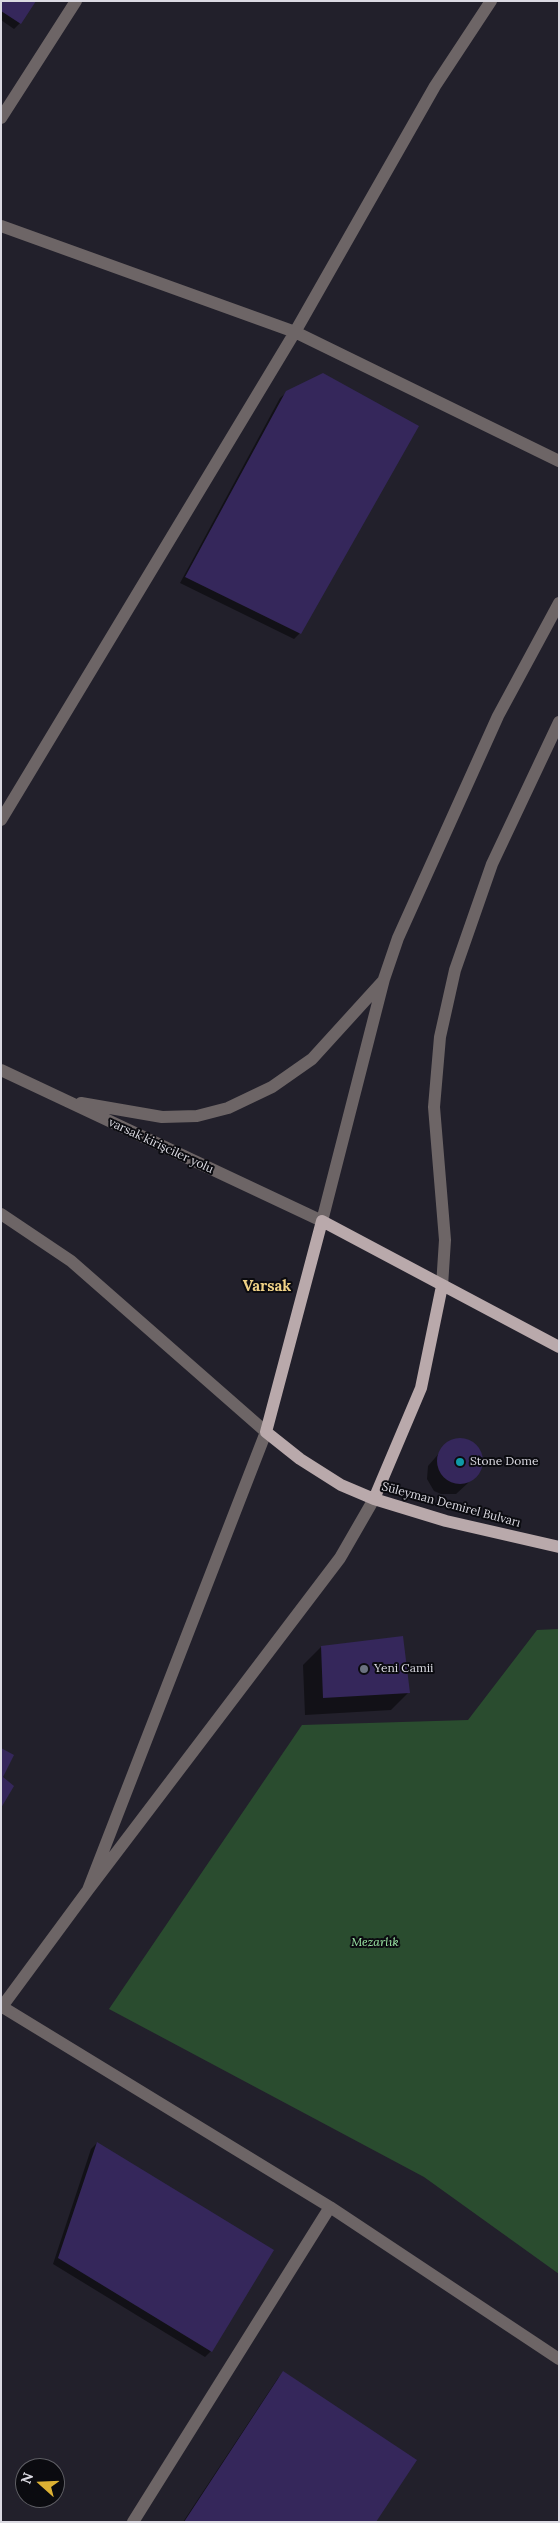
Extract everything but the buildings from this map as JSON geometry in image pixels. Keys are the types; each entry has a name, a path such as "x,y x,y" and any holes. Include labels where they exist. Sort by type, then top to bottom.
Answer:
{"main road":[{"path":"266,1432 322,1221 559,1347"},
{"path":"374,1499 421,1388 442,1286"},
{"name":"Süleyman Demirel Bulvarı","path":"266,1432 300,1459 341,1485 374,1499 446,1521 559,1548"}],"street":[{"path":"1,118 76,1"},
{"path":"1,820 295,332 435,86 491,1"},
{"path":"1,226 295,332 559,462"},
{"path":"322,1221 384,979 398,938 498,716 559,602"},
{"path":"442,1286 445,1240 434,1107 440,1037 455,970 492,864 559,722"},
{"path":"65,1101 162,1117 197,1116 228,1108 272,1087 312,1059 384,979"},
{"name":"varsak kirişciler yolu","path":"1,1070 322,1221"},
{"path":"1,1214 71,1261 266,1432 88,1890"},
{"path":"374,1499 340,1558 2,2006 330,2207 559,2359"},
{"path":"133,2522 330,2207"}],"green space":[{"name":"Mezarlık","path":"559,1629 559,2274 424,2177 109,2009 302,1725 468,1720 537,1630"}],"place":[{"name":"Stone Dome","path":"460,1462"},
{"name":"Yeni Camii","path":"364,1669"}],"district":[{"name":"Varsak","path":"267,1287"}]}
